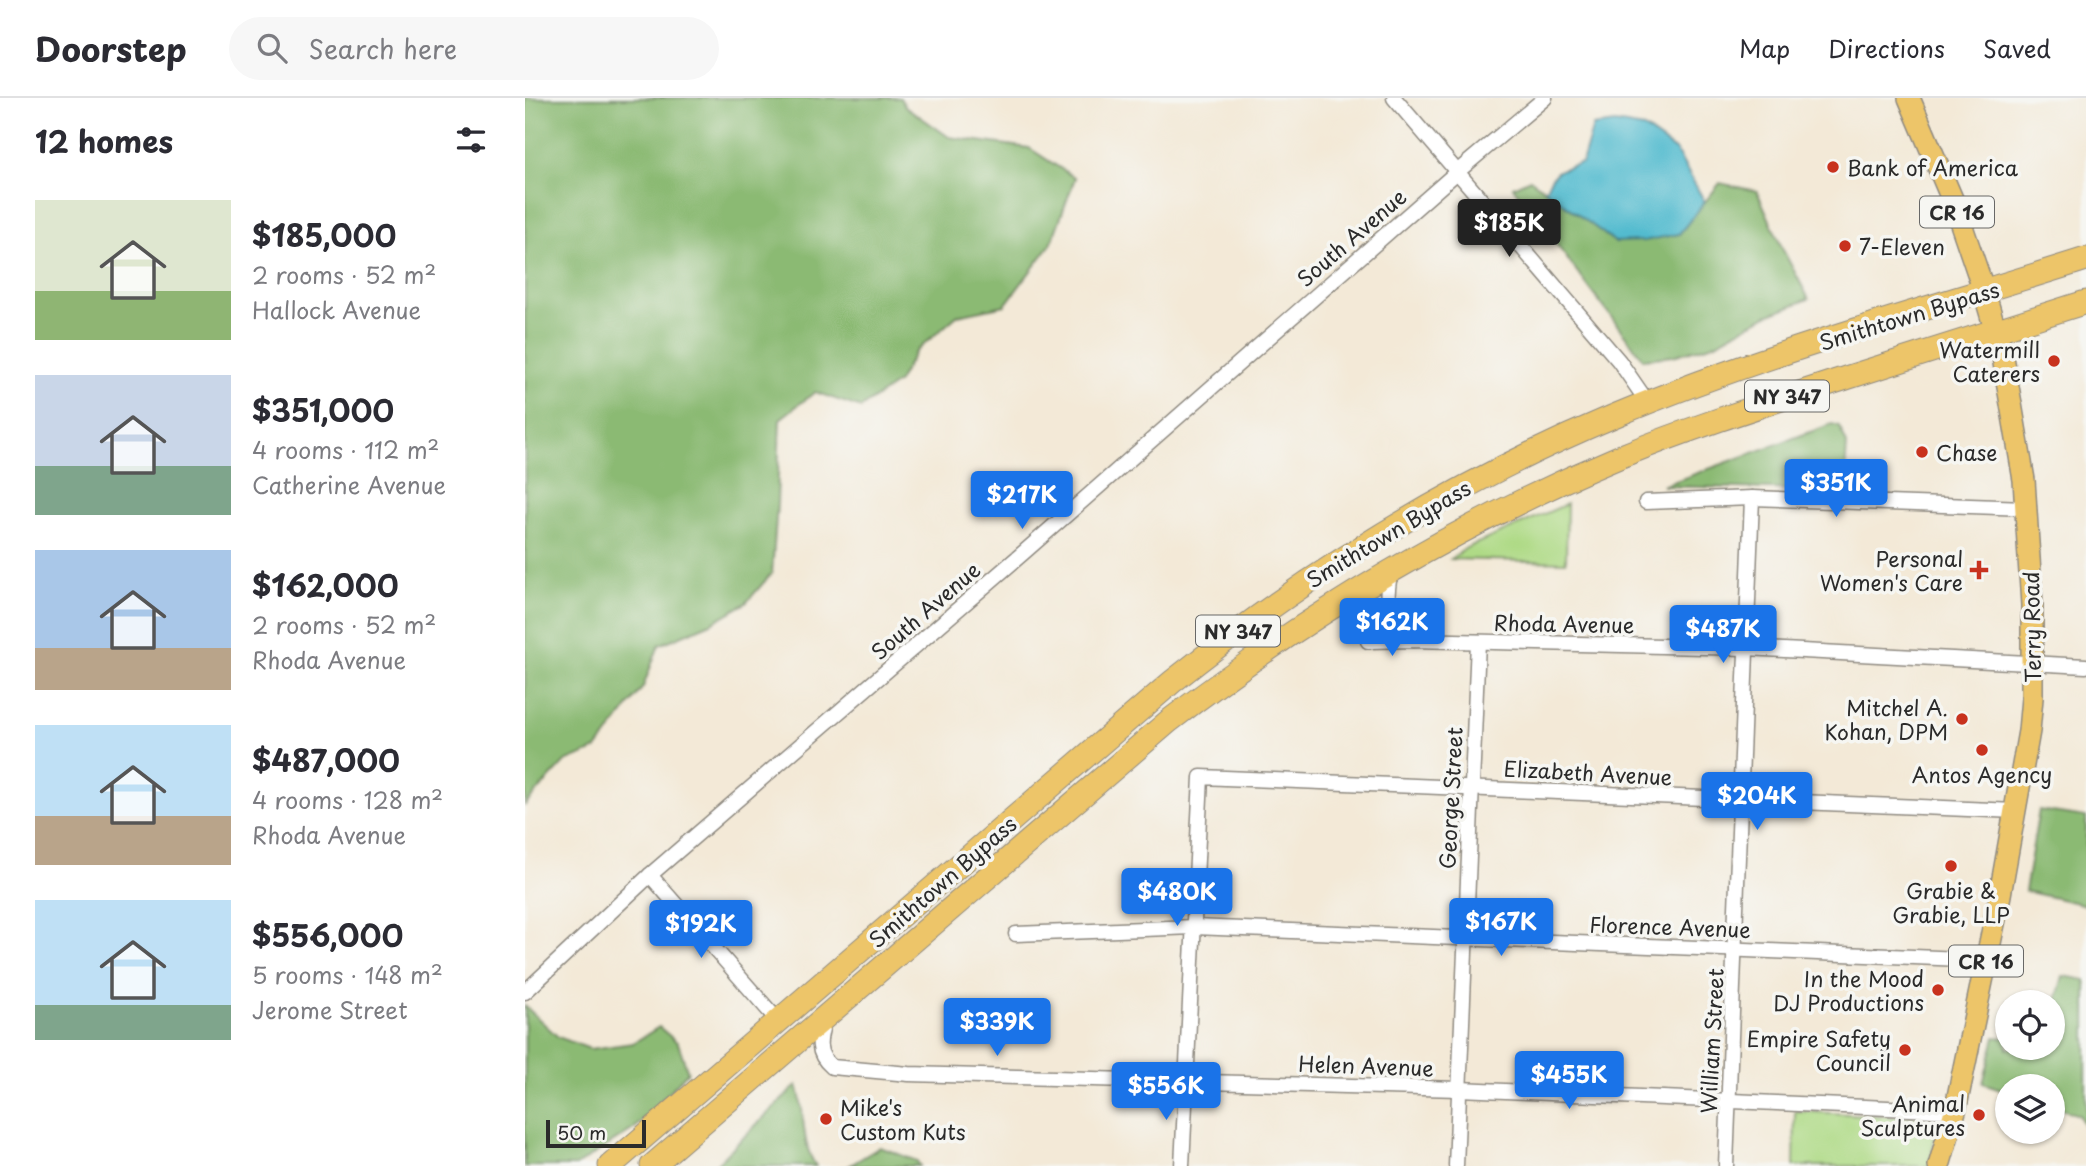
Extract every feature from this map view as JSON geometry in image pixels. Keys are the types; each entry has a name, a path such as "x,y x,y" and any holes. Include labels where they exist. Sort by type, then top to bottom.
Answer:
{"highway":[{"name":"Smithtown Bypass","path":"610,1166 1163,690 1268,608 1371,540 1461,488 1648,402 1751,364 2086,260"},
{"name":"Smithtown Bypass","path":"652,1166 1169,721 1278,641 1391,570 1548,488 1661,440 1787,396 2086,302"}],"main road":[{"name":"Terry Road","path":"1909,98 1955,206 1996,330 2015,421 2026,508 2032,661 2031,712 2015,811 1955,1111 1939,1166"}],"street":[{"path":"1394,98 1619,361 1648,402"},
{"name":"South Avenue","path":"525,992 650,875 1545,98"},
{"path":"1646,502 1752,498 2026,508"},
{"name":"William Street","path":"1727,1166 1752,498"},
{"path":"1391,570 1386,594 1387,606 1396,622 1415,640"},
{"name":"Rhoda Avenue","path":"1368,641 1747,648 2032,661 2086,666"},
{"name":"George Street","path":"1456,1166 1478,642"},
{"name":"Elizabeth Avenue","path":"1194,927 1201,777 2015,811"},
{"path":"650,875 779,1022"},
{"path":"1182,1166 1194,927"},
{"name":"Florence Avenue","path":"1016,934 1194,927 1986,960"},
{"name":"Helen Avenue","path":"825,1016 819,1047 823,1059 836,1069 909,1074 1459,1089 1955,1111"}],"green space":[{"path":"525,98 900,98 905,106 949,137 1029,148 1075,178 1051,244 1005,305 958,315 915,352 898,382 861,408 815,392 780,419 772,573 746,603 711,623 659,645 643,687 597,749 565,762 525,805"},
{"path":"1530,179 1615,242 1679,234 1720,183 1757,191 1783,250 1809,299 1767,315 1714,344 1673,356 1643,359 1513,187"},
{"path":"1832,424 1839,426 1847,444 1844,491 1662,486"},
{"path":"1567,504 1566,562 1451,559 1466,548"},
{"path":"2039,810 2086,817 2086,905 2025,891"},
{"path":"2063,976 2086,980 2086,1129 2079,1115 2065,1110 2065,1074 1995,1074 1995,1087 1983,1083 1995,1037 1995,1060 2065,1060 2065,990 2059,990"},
{"path":"525,1006 558,1037 590,1049 633,1043 659,1027 678,1043 688,1072 635,1128 576,1166 525,1166"},
{"path":"797,1085 805,1137 816,1166 714,1166"},
{"path":"1795,1111 1939,1119 1929,1166 1794,1166"},
{"path":"880,1147 917,1161 920,1166 849,1166"}],"water":[{"path":"1615,123 1644,128 1676,151 1705,202 1679,234 1644,241 1615,242 1545,190 1559,171 1582,163 1593,126"}],"place":[{"name":"Bank of America","path":"1833,167"},
{"name":"7-Eleven","path":"1845,246"},
{"name":"Watermill Caterers","path":"2054,361"},
{"name":"Chase","path":"1922,452"},
{"name":"Personal Women's Care","path":"1979,570"},
{"name":"Mitchel A. Kohan, DPM","path":"1962,719"},
{"name":"Antos Agency","path":"1982,750"},
{"name":"Grabie & Grabie, LLP","path":"1951,866"},
{"name":"In the Mood DJ Productions","path":"1938,990"},
{"name":"Empire Safety Council","path":"1905,1050"},
{"name":"Animal Sculptures","path":"1979,1115"},
{"name":"Mike's Custom Kuts","path":"826,1119"}]}
